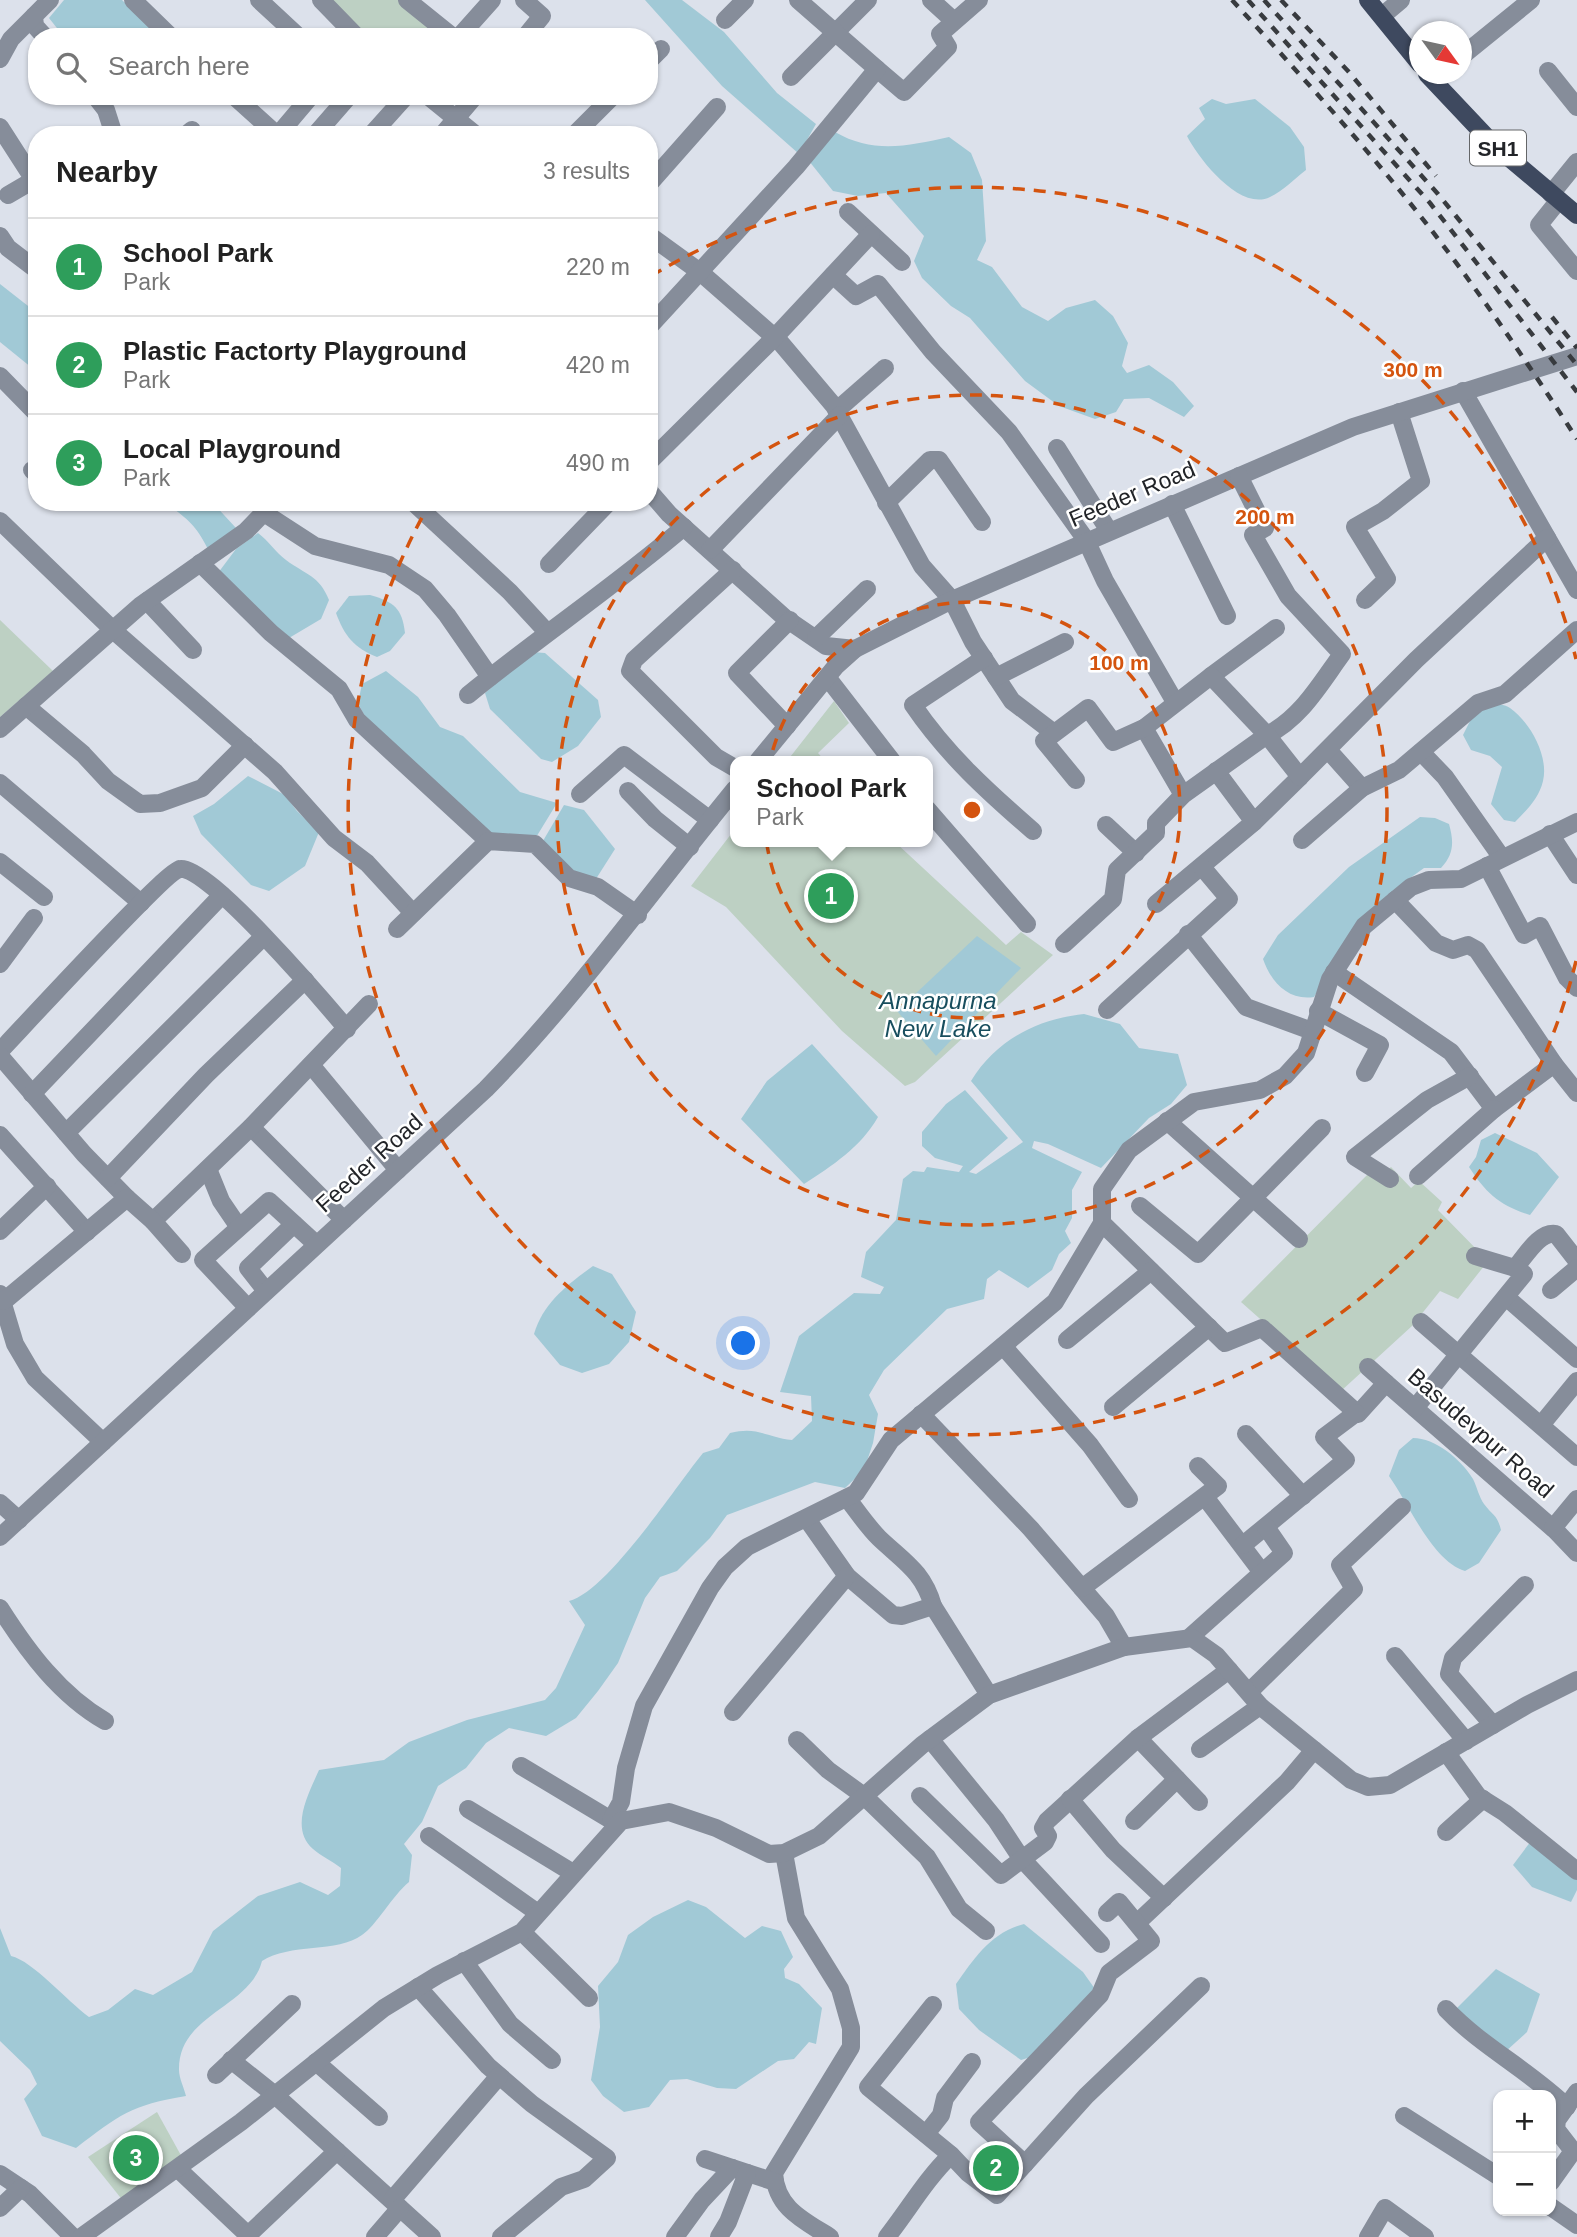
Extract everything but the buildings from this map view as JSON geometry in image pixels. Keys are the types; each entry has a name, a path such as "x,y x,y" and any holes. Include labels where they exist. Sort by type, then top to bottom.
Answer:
{"main road":[{"path":"1368,0 1409,51"},
{"name":"SH1","path":"1440,84 1494,145 1577,215"}],"street":[{"path":"0,59 11,39 50,0"},
{"path":"133,0 163,28"},
{"path":"259,0 289,28"},
{"path":"320,0 348,28"},
{"path":"407,0 442,28"},
{"path":"467,28 492,0"},
{"path":"524,0 542,16 532,28"},
{"path":"725,20 745,0"},
{"path":"798,0 904,92 948,47 940,34 979,0"},
{"path":"791,77 868,0"},
{"path":"931,0 954,21"},
{"path":"1382,16 1401,0"},
{"path":"1472,46 1531,0"},
{"path":"34,16 37,28"},
{"path":"658,317 796,167 877,69"},
{"path":"1548,71 1577,107"},
{"path":"102,105 111,126"},
{"path":"243,105 264,126"},
{"path":"277,126 301,105"},
{"path":"323,126 341,105"},
{"path":"379,126 398,105"},
{"path":"439,105 465,126"},
{"path":"450,126 468,105"},
{"path":"583,126 604,105"},
{"path":"658,174 717,107"},
{"path":"0,127 28,169"},
{"path":"1577,162 1539,225 1577,271"},
{"path":"8,195 28,183"},
{"path":"848,212 902,262"},
{"path":"658,453 775,337 871,234"},
{"path":"0,236 28,257"},
{"path":"658,241 700,272 775,337 838,413 922,566 952,600 984,658 1012,701 1054,733"},
{"path":"833,275 856,296 878,284 933,352 1009,432 1086,540 1116,602 1175,702"},
{"name":"Feeder Road","path":"762,756 827,677 855,649 952,600 1353,427 1577,356"},
{"path":"710,550 838,413 885,368"},
{"path":"0,376 28,405"},
{"path":"1463,391 1577,590"},
{"path":"1365,600 1387,579 1354,527 1383,511 1421,481 1399,412"},
{"path":"1057,449 1109,531"},
{"path":"886,502 930,460 939,460 982,522"},
{"path":"1064,944 1113,899 1117,870 1156,834 1156,822 1183,794 1281,727 1300,710 1342,654 1288,596 1253,535 1265,527 1239,476"},
{"path":"658,500 684,527 790,620 826,646 855,649"},
{"path":"1172,504 1227,616"},
{"path":"0,729 147,601 246,531 266,511"},
{"path":"273,511 315,546 389,565 425,589 447,615 490,677"},
{"path":"423,511 510,592 546,631"},
{"path":"549,564 601,511"},
{"path":"0,522 113,630 275,772 334,838 367,863 413,913"},
{"path":"468,695 546,631 624,579 684,527"},
{"path":"1156,904 1254,822 1329,751 1416,660 1547,538"},
{"path":"200,564 271,633 339,689 357,720 488,841 535,844 569,878 597,887 638,915"},
{"path":"730,765 716,757 630,671 634,660 733,570"},
{"path":"816,638 867,589"},
{"path":"147,601 193,650"},
{"path":"787,726 737,673 790,620"},
{"path":"1076,780 1044,741 1054,733 1088,708 1113,742 1144,728 1276,628"},
{"path":"1302,841 1362,788 1399,770 1478,703 1505,694 1577,630"},
{"path":"996,677 1065,642"},
{"path":"984,658 913,705 936,739 970,776 1033,831"},
{"path":"1212,676 1267,735 1300,777"},
{"path":"827,677 888,756"},
{"path":"26,706 83,754 108,781 141,804 160,803 202,788 245,745"},
{"path":"1144,728 1183,794"},
{"path":"1329,751 1362,788"},
{"path":"1421,752 1445,778 1494,862 1524,935 1540,926 1567,978 1577,988"},
{"path":"580,794 624,755 710,820"},
{"path":"1216,771 1254,822"},
{"path":"0,783 141,903"},
{"path":"628,791 655,819 690,847"},
{"name":"Feeder Road","path":"0,1537 398,1170 530,1044 638,915 730,795"},
{"path":"933,816 1027,924"},
{"path":"81,2237 178,2169 384,2008 464,1961 522,1932 616,1820 626,1768 644,1706 710,1588 725,1567 747,1547 856,1493 891,1440 1055,1302 1102,1223 1102,1189 1129,1150 1194,1102 1260,1090 1285,1076 1306,1053 1318,1011 1334,972 1364,926 1411,887 1429,880 1461,879 1577,822"},
{"path":"1106,825 1136,853"},
{"path":"1550,834 1577,875"},
{"path":"397,929 488,841"},
{"path":"0,862 44,897"},
{"path":"1107,1010 1229,899 1202,867"},
{"path":"0,1051 141,903 172,872 180,868 190,869 222,895 306,980 347,1029"},
{"path":"32,1094 222,895"},
{"path":"1395,900 1436,943 1453,950 1468,946 1477,950 1554,1064 1577,1093"},
{"path":"0,964 34,918"},
{"path":"1188,934 1246,1007 1312,1031"},
{"path":"66,1133 263,937"},
{"path":"1334,972 1451,1052 1494,1109"},
{"path":"108,1178 206,1075 306,980"},
{"path":"153,1221 251,1127 369,1004"},
{"path":"1318,1011 1380,1045 1365,1073"},
{"path":"0,1056 66,1133 182,1254"},
{"path":"1418,1176 1494,1109 1554,1064"},
{"path":"311,1065 398,1170"},
{"path":"1390,1178 1355,1157 1427,1100 1470,1076"},
{"path":"1167,1121 1299,1239"},
{"path":"251,1127 344,1220"},
{"path":"1140,1206 1198,1254 1322,1128"},
{"path":"1,1138 87,1232"},
{"path":"208,1169 221,1201 238,1226"},
{"path":"0,1231 47,1186"},
{"path":"103,1442 35,1378 15,1344 2,1297 127,1198"},
{"path":"248,1308 202,1260 238,1226 269,1201 316,1244"},
{"path":"1102,1223 1225,1343 1262,1328 1356,1413"},
{"path":"266,1291 248,1268 294,1224"},
{"path":"1515,1268 1543,1236 1550,1233 1556,1234 1577,1261"},
{"path":"1415,1408 1524,1275 1515,1268 1475,1256"},
{"path":"1551,1290 1577,1268"},
{"path":"1067,1340 1151,1271"},
{"path":"1506,1297 1577,1359"},
{"path":"1421,1322 1577,1457"},
{"path":"1113,1407 1209,1328"},
{"path":"1003,1346 1090,1445 1129,1499"},
{"path":"1368,1367 1387,1383"},
{"path":"1541,1425 1577,1381"},
{"name":"Basudevpur Road","path":"1303,1496 1346,1460 1324,1437 1358,1414 1387,1383 1553,1528 1577,1553"},
{"path":"921,1414 1031,1529 1113,1625 1125,1647"},
{"path":"1243,1545 1303,1496 1246,1434"},
{"path":"1082,1588 1218,1486 1198,1466"},
{"path":"1205,1497 1261,1571"},
{"path":"847,1498 877,1536 914,1569 927,1586 933,1606 989,1695"},
{"path":"1553,1528 1577,1499"},
{"path":"0,1503 19,1520"},
{"path":"1199,1749 1254,1699 1354,1589 1340,1565 1402,1507"},
{"path":"807,1519 847,1576 893,1615 902,1616 933,1606"},
{"path":"521,1766 616,1820 669,1812 716,1828 769,1854 784,1853 819,1836 930,1739 989,1695 1125,1647 1189,1638 1284,1553 1266,1527"},
{"path":"733,1712 847,1576"},
{"path":"1493,1725 1450,1674 1449,1666 1453,1658 1525,1585"},
{"path":"0,1608 23,1644 56,1685 105,1721"},
{"path":"1189,1638 1216,1654 1254,1699 1314,1750 1351,1780 1368,1787 1390,1785 1577,1680"},
{"path":"1395,1656 1466,1741"},
{"path":"920,1796 1001,1875 1045,1842 1048,1836 1043,1828 1070,1799 1138,1738 1229,1670"},
{"path":"1138,1738 1199,1802"},
{"path":"930,1739 996,1820 1021,1858 1101,1944"},
{"path":"797,1740 828,1770 864,1796 927,1857 959,1909 986,1931"},
{"path":"1138,1922 1287,1782 1314,1750"},
{"path":"1446,1752 1483,1799 1505,1813 1577,1871"},
{"path":"1134,1821 1177,1779"},
{"path":"1070,1799 1113,1850 1164,1898"},
{"path":"1446,1832 1483,1799"},
{"path":"468,1809 573,1873"},
{"path":"429,1836 538,1913"},
{"path":"784,1853 796,1918 840,1989 851,2028 851,2047 774,2173 775,2189 790,2212 830,2237"},
{"path":"1025,2164 979,2122 1100,1995 1109,1973 1151,1941 1119,1902 1107,1913"},
{"path":"522,1932 589,1998"},
{"path":"464,1961 510,2024 552,2060"},
{"path":"933,2005 868,2087 997,2195 1086,2096 1201,1986"},
{"path":"418,1987 499,2076 607,2158 584,2179 561,2187 501,2237"},
{"path":"216,2075 292,2004"},
{"path":"1446,2009 1477,2037 1546,2087 1572,2099 1557,2120 1556,2129 1575,2153 1556,2176"},
{"path":"232,2060 275,2095 432,2237"},
{"path":"316,2062 379,2117"},
{"path":"926,2134 941,2115 945,2098 972,2062"},
{"path":"375,2237 396,2204 499,2076"},
{"path":"1404,2116 1493,2173"},
{"path":"178,2169 248,2236 337,2151"},
{"path":"887,2237 918,2198 927,2179 951,2155"},
{"path":"705,2158 775,2182"},
{"path":"675,2237 702,2200 740,2170"},
{"path":"719,2237 728,2222 740,2170"},
{"path":"0,2174 21,2188 73,2237"},
{"path":"0,2208 21,2188"},
{"path":"1368,2237 1385,2208 1425,2237"},
{"path":"1556,2210 1577,2225"}],"green space":[{"path":"329,0 403,0 437,28 355,28"},
{"path":"0,620 53,671 0,717"},
{"path":"834,701 849,723 818,753 821,756 791,756"},
{"path":"730,835 730,847 900,847 1006,945 1021,932 1053,955 915,1082 905,1086 842,1031 726,907 691,886"},
{"path":"1391,1167 1411,1188 1419,1181 1442,1202 1438,1210 1488,1261 1458,1299 1440,1291 1412,1326 1341,1391 1241,1302 1372,1170 1383,1174"},
{"path":"157,2112 183,2159 124,2202 88,2157"},
{"path":"995,2140 1025,2164 997,2195 968,2173"}],"water":[{"path":"64,0 122,0 151,28 57,28 49,18"},
{"path":"645,0 682,0 724,32 777,93 816,124 799,154 722,86"},
{"path":"1212,99 1226,104 1255,99 1290,127 1304,147 1306,170 1270,197 1258,200 1233,190 1210,169 1187,136 1205,119 1199,108"},
{"path":"835,132 849,139 877,146 905,145 949,137 971,153 982,180 986,241 977,260 992,267 1022,307 1048,321 1066,308 1095,300 1113,316 1128,343 1122,366 1127,373 1149,365 1173,382 1194,406 1184,417 1149,398 1124,399 1116,412 1095,419 1059,406 1025,381 970,318 951,306 922,278 914,261 924,236 886,193 858,196 833,191 809,161"},
{"path":"0,284 28,306 28,365 0,342"},
{"path":"176,511 220,511 236,528 209,551 191,523"},
{"path":"258,533 282,557 316,580 329,600 321,619 289,638 218,573 236,549"},
{"path":"370,595 395,607 402,618 405,633 390,651 377,657 351,640 336,613 349,596"},
{"path":"532,652 545,653 598,700 601,717 578,746 552,762 541,759 490,709 485,693"},
{"path":"386,671 418,697 440,727 463,736 520,792 557,803 535,839 488,837 365,717 358,703 362,684"},
{"path":"1489,703 1506,706 1517,714 1536,740 1543,761 1543,781 1539,793 1515,822 1504,820 1491,804 1502,767 1490,756 1471,750 1463,735 1473,715"},
{"path":"248,776 285,795 319,832 305,866 269,891 251,885 201,834 193,816 214,804"},
{"path":"564,805 584,810 615,849 594,882 569,873 540,846"},
{"path":"1420,817 1435,818 1449,824 1452,848 1441,868 1424,868 1406,881 1324,980 1314,997 1296,996 1282,988 1263,959 1278,935 1349,867"},
{"name":"Annapurna New Lake","path":"977,936 1021,968 936,1056 897,1011"},
{"path":"1084,1014 1120,1024 1139,1048 1178,1054 1187,1085 1171,1104 1149,1118 1101,1168 1048,1144 1034,1141 1032,1148 1082,1172 1072,1190 1072,1218 1065,1231 1071,1243 1059,1254 1052,1270 1028,1288 999,1270 987,1279 984,1299 947,1309 884,1370 869,1395 878,1414 873,1443 864,1470 845,1488 815,1482 727,1515 710,1538 677,1571 660,1577 645,1598 618,1663 576,1718 546,1736 509,1728 486,1743 466,1768 438,1786 422,1822 404,1844 412,1855 409,1882 367,1931 352,1941 286,1952 262,1961 255,1977 244,1990 202,2023 190,2036 182,2051 179,2070 186,2096 152,2103 127,2113 76,2148 42,2136 24,2099 37,2084 30,2070 0,2041 0,1928 11,1956 40,1973 89,2017 108,2010 135,1989 153,1995 192,1972 213,1931 258,1896 300,1882 328,1895 340,1886 341,1868 313,1849 302,1831 303,1810 319,1770 384,1760 409,1742 467,1720 545,1700 556,1688 585,1625 569,1601 585,1593 621,1559 703,1453 719,1448 730,1433 740,1431 755,1431 792,1440 812,1421 811,1396 780,1392 799,1336 854,1293 880,1294 884,1287 861,1277 866,1252 896,1220 903,1179 913,1171 924,1172 927,1167 959,1172 963,1166 935,1158 922,1146 922,1132 946,1104 965,1090 1008,1138 969,1172 976,1174 1023,1142 971,1081 993,1054 1019,1034 1050,1021"},
{"path":"812,1044 878,1117 854,1147 804,1184 741,1119 767,1081"},
{"path":"1495,1133 1537,1153 1559,1177 1530,1215 1494,1197 1469,1167 1476,1157 1481,1140"},
{"path":"593,1266 612,1274 636,1312 629,1342 609,1364 582,1373 560,1365 534,1334 550,1304"},
{"path":"1413,1438 1438,1446 1462,1464 1501,1530 1479,1563 1465,1571 1442,1556 1432,1544 1389,1476 1399,1450"},
{"path":"1531,1841 1577,1876 1577,1890 1571,1902 1532,1887 1513,1865"},
{"path":"688,1900 706,1907 745,1938 762,1926 781,1931 793,1957 784,1969 785,1978 799,1984 822,2008 816,2044 809,2042 794,2059 778,2061 736,2089 717,2088 687,2079 670,2080 649,2107 624,2112 603,2096 591,2080 600,2027 598,1986 618,1962 628,1935 653,1917"},
{"path":"1024,1924 1083,1972 1095,1989 1034,2056 1021,2060 979,2030 959,2009 956,1984 985,1947 1002,1933"},
{"path":"1496,1969 1540,1994 1527,2032 1505,2052 1454,2011"}],"railway":[{"path":"1232,0 1350,131 1418,213 1500,324 1577,439"},
{"path":"1248,0 1430,203 1577,392"},
{"path":"1264,0 1438,194 1577,365"},
{"path":"1281,0 1348,71 1436,176"},
{"path":"1552,317 1577,348"}],"place":[{"name":"School Park","path":"831,896"},
{"name":"Local Playground","path":"136,2158"},
{"name":"Plastic Factorty Playground","path":"996,2168"}]}
